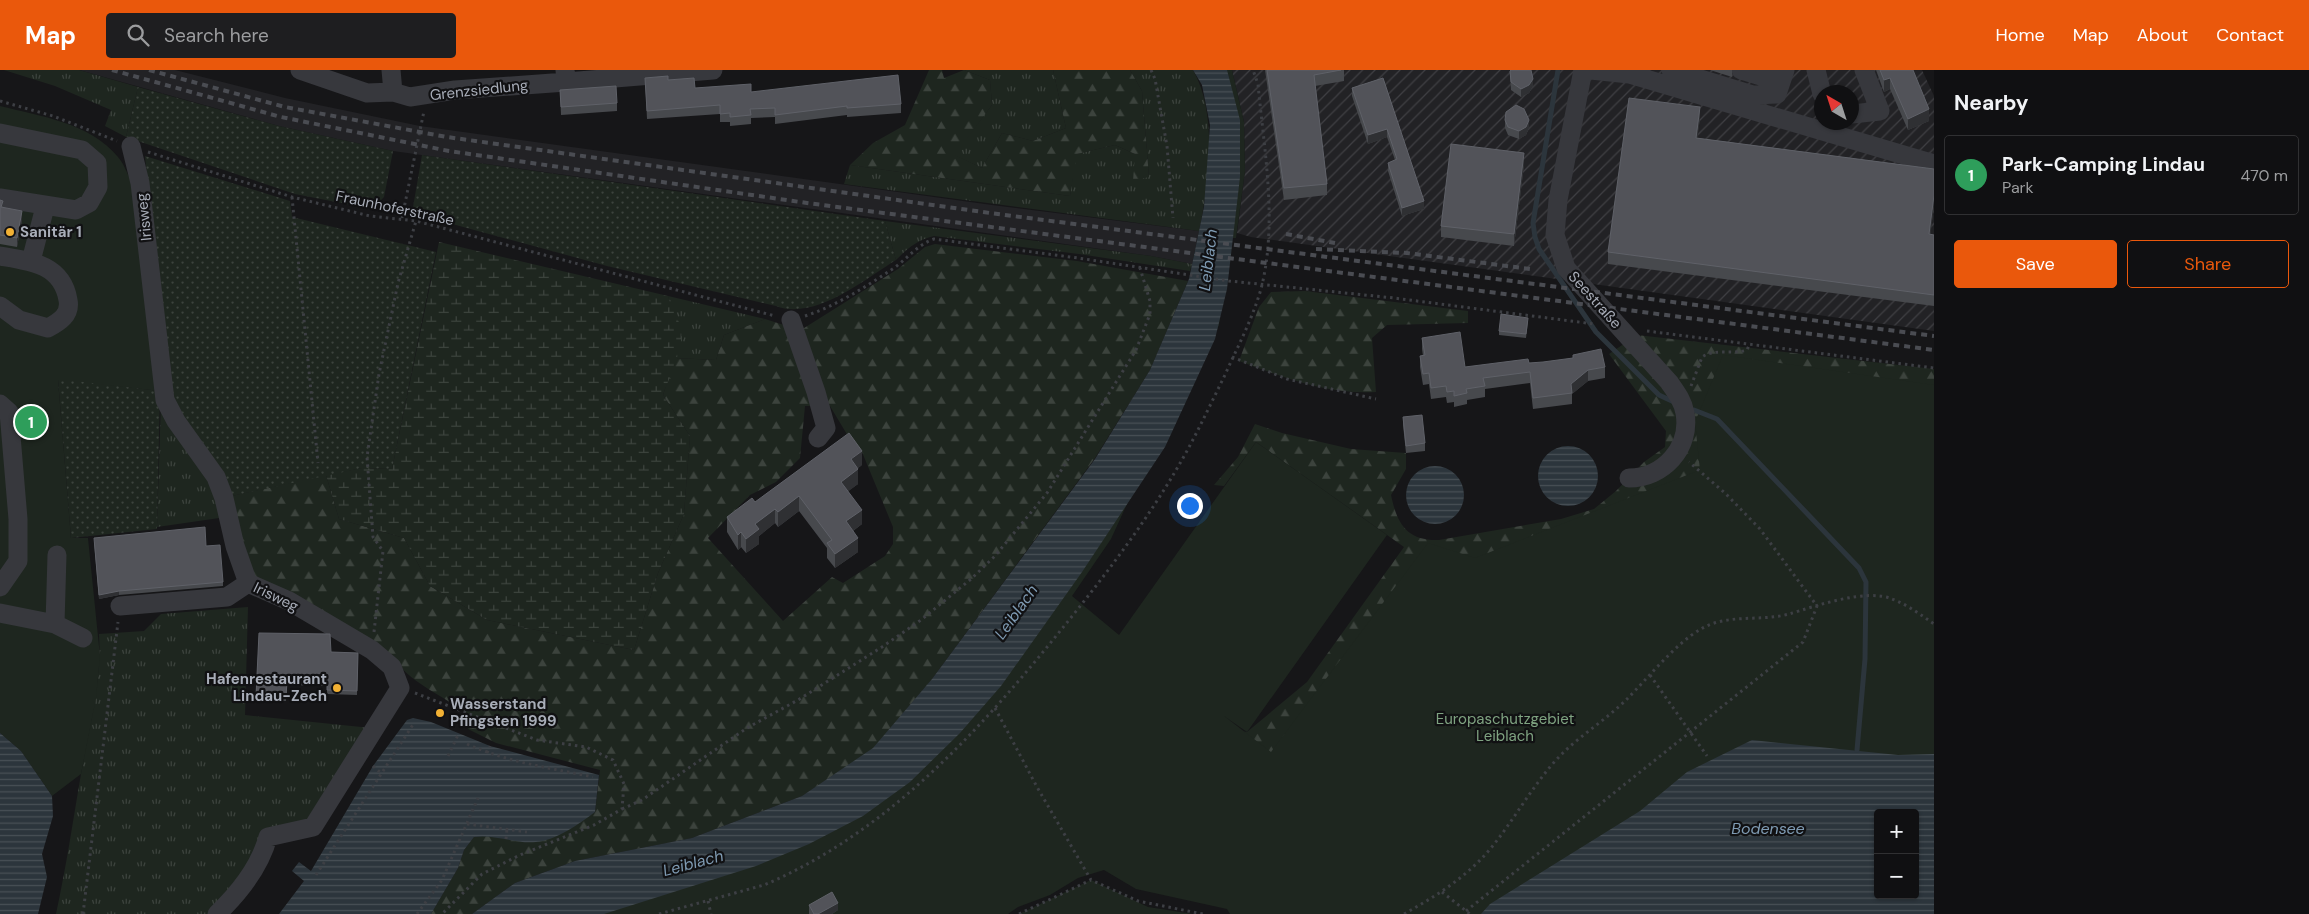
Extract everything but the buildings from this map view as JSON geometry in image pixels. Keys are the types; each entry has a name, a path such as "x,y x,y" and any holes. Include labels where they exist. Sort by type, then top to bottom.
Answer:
{"street":[{"name":"Grenzsiedlung","path":"300,70 367,93 394,92 410,97 565,76 713,70"},
{"path":"391,70 394,92"},
{"name":"Seestraße","path":"1583,70 1558,200 1555,235 1560,253 1566,268 1611,319 1650,358 1682,400 1686,414 1685,432 1677,452 1670,463 1655,474 1641,478 1629,478"},
{"path":"1591,70 1629,74 1934,164"},
{"path":"1671,70 1753,95 1777,94 1784,70"},
{"path":"1741,70 1767,78 1772,70"},
{"path":"1816,70 1820,85"},
{"path":"1859,113 1880,111 1864,70"},
{"path":"0,133 82,150 97,163 98,187 89,203 76,210 45,207 0,198"},
{"name":"Irisweg","path":"131,146 140,183 165,400 176,421 216,476 224,498 235,546 248,583 289,601 372,650 392,667 400,688"},
{"path":"31,261 45,207"},
{"path":"0,256 31,261 58,275 66,286 70,307 62,320 48,328 19,320 0,306"},
{"path":"791,320 816,392 826,428 818,438"},
{"path":"0,404 9,412 18,528 18,561 0,587"},
{"path":"56,624 57,555"},
{"path":"120,606 227,597 248,583"},
{"path":"0,613 56,624 83,638"},
{"path":"217,914 228,904 262,856 268,837 313,827 400,688"}],"path":[{"path":"1151,70 1155,78 1167,146 1172,218"},
{"path":"659,914 764,886 830,852 934,771 995,708 1070,618 1150,510 1188,449 1250,322 1261,285 1267,247 1268,199 1258,84 1253,70"},
{"name":"Fraunhoferstraße","path":"0,101 53,116 131,146 292,197 370,216 416,221 791,320"},
{"path":"402,218 422,127"},
{"path":"292,197 318,463"},
{"path":"372,650 383,551 373,537 367,457 379,374 398,283 416,221"},
{"path":"791,320 807,316 835,303 895,267 923,243 934,239 1229,282 1375,295 1575,322"},
{"path":"442,914 482,874 520,855 594,825 642,800 746,728 826,682 890,642 951,596 995,556 1046,493 1136,350 1150,314 1150,301 1140,268"},
{"path":"1643,331 1750,343 1934,368"},
{"path":"1682,400 1688,396 1702,357 1714,353 1742,352 1747,350 1750,343"},
{"path":"1232,357 1287,378 1376,399"},
{"path":"1677,452 1703,473 1760,529 1817,606"},
{"path":"1404,914 1442,892 1471,869 1491,848 1537,781 1558,758 1616,710 1682,643 1700,629 1715,622 1735,618 1778,617 1847,597 1884,597 1910,607 1934,624"},
{"path":"83,914 120,606"},
{"path":"1442,892 1468,913 1803,642 1817,606"},
{"path":"1650,675 1707,756"},
{"path":"400,688 537,740 586,747 613,760 624,784 622,809"},
{"path":"995,708 1037,787 1091,880 1138,901 1203,914"},
{"path":"316,875 414,723"},
{"path":"448,756 458,735"},
{"path":"467,744 487,753 593,777"},
{"path":"487,753 490,746"},
{"path":"373,766 382,774"},
{"path":"417,914 442,880 478,798"},
{"path":"467,824 527,832"},
{"path":"506,839 507,829"},
{"path":"1019,914 1091,880"},
{"path":"708,901 711,914"}],"shaded area":[{"path":"79,70 175,70 285,98 420,126 992,205 1199,231 1192,264 1151,256 393,151 279,126"},
{"path":"1232,70 1922,70 1934,96 1934,331 1251,237 1237,233 1245,171 1244,122"}],"green space":[{"path":"4,70 79,70 138,87 126,137 105,126 111,110 55,86"},
{"path":"929,70 942,70 944,78 964,70 990,80 992,105 955,155 982,168 1002,133 1033,141 1066,128 1053,70 1130,70 1142,91 1149,177 1133,181 1135,154 1115,145 1077,154 1070,196 850,165 873,143 905,125"},
{"path":"964,70 1053,70 1066,128 1033,141 1002,133 982,168 954,155 992,105 990,80"},
{"path":"1130,70 1193,70 1201,88 1209,128 1209,149 1206,192 1199,231 844,184 850,165 1070,196 1076,154 1115,145 1135,154 1149,177 1142,91"},
{"name":"Europaschutzgebiet Leiblach","path":"1207,70 1232,70 1244,122 1245,171 1236,238 1230,238 1219,325 1169,435 1127,504 1111,539 1072,596 1119,635 1256,442 1387,535 1247,732 1224,716 1271,752 1428,543 1475,558 1700,470 1695,422 1723,355 1934,385 1934,781 1534,914 1230,914 1227,909 1136,889 1104,870 1078,878 1050,895 1018,907 1008,914 522,914 863,785 1166,373 1221,157"},
{"path":"138,87 279,126 393,151 384,197 372,209 295,194 126,137"},
{"path":"0,106 64,122 79,129 107,145 123,164 134,187 160,391 58,380 71,538 88,538 100,656 96,698 81,774 52,796 21,751 0,733"},
{"path":"422,155 885,221 896,260 854,287 822,303 806,308 791,309 776,306 607,266 412,213"},
{"path":"145,156 290,201 292,217 436,252 392,469 362,468 227,497 168,399"},
{"path":"885,221 1151,256 1192,264 1190,271 1079,254 934,236 913,245 896,260"},
{"path":"439,242 668,296 680,326 681,337 678,354 663,395 690,436 684,514 658,573 634,650 487,620 430,586 404,538 339,519 326,475 362,468 392,469"},
{"path":"935,244 1077,261 1188,281 1150,370 1095,458 932,679 873,749 802,796 692,838 575,861 515,883 472,914 431,914 458,868 464,850 474,837 488,835 536,842 595,812 600,770 496,743 468,729 466,713 420,683 396,662 252,578 227,497 326,475 339,519 404,538 430,586 487,620 634,650 658,573 684,514 690,436 663,395 675,358 716,360 724,335 765,319 787,326 793,335 898,269 925,247","holes":["805,406 830,406 848,436 862,452 893,527 893,544 885,556 843,583 832,577 783,621 708,538 750,495 776,482 800,458"]},
{"path":"1305,291 1468,311 1468,323 1387,325 1372,338 1376,392 1341,391 1306,384 1239,361 1259,307 1271,292"},
{"path":"668,296 765,319 724,335 716,360 675,358 680,332"},
{"path":"1637,335 1934,369 1934,754 1597,564 1307,790 1228,729 1247,732 1307,682 1404,547 1256,442 1224,486 1214,485 1238,457 1255,424 1282,433 1351,449 1406,453 1406,469 1391,495 1393,505 1405,529 1411,534 1428,540 1439,540 1561,519 1594,509 1616,491 1644,462 1665,447 1666,431 1609,354"},
{"path":"58,379 160,391 157,529 71,538"},
{"path":"161,401 214,477 226,517 157,527"},
{"path":"248,607 245,715 371,728 311,822 260,854 213,914 56,914 97,687 99,634 144,631 161,614"},
{"path":"1091,880 1148,907 1193,914 1019,914"}],"water":[{"name":"Leiblach","path":"1193,70 1227,70 1240,120 1240,177 1227,289 1215,339 1165,447 1082,572 1001,686 960,733 910,782 863,816 809,844 756,866 604,914 472,914 515,883 575,861 692,838 802,796 873,748 932,679 1095,459 1150,370 1189,279 1204,207 1210,125 1202,85"},
{"path":"1568,446 1584,451 1589,455 1593,460 1598,476 1593,492 1589,497 1584,501 1568,506 1552,501 1547,497 1543,492 1538,476 1543,460 1547,455 1552,451"},
{"path":"1429,466 1441,466 1456,474 1464,489 1464,501 1456,516 1441,524 1429,524 1414,516 1406,501 1406,489 1414,474"},
{"path":"413,718 431,722 490,746 599,775 595,812 567,831 544,841 520,842 482,836 474,837 464,850 458,868 431,914 279,914 304,881 292,871 299,862 311,871 373,766 407,720"},
{"path":"0,733 21,751 52,796 53,816 42,854 47,877 38,914 0,914"},
{"name":"Bodensee","path":"1752,740 1898,755 1934,754 1934,914 1481,914 1490,904 1640,811 1687,772"}],"waterway":[{"path":"1558,70 1533,223 1539,249 1596,332 1659,395 1674,402"},
{"path":"1694,410 1717,419 1859,568 1866,582 1865,659 1857,750"}],"railway":[{"path":"112,70 281,117 449,151 807,203 1934,350"},
{"path":"149,70 285,107 447,137 990,213 1934,336"},
{"path":"1286,234 1335,243"},
{"path":"1316,249 1407,253 1530,269"}],"place":[{"name":"Sanitär 1","path":"10,232"},
{"name":"Park-Camping Lindau","path":"31,422"},
{"name":"Hafenrestaurant Lindau-Zech","path":"337,688"},
{"name":"Wasserstand Pfingsten 1999","path":"440,713"}]}
